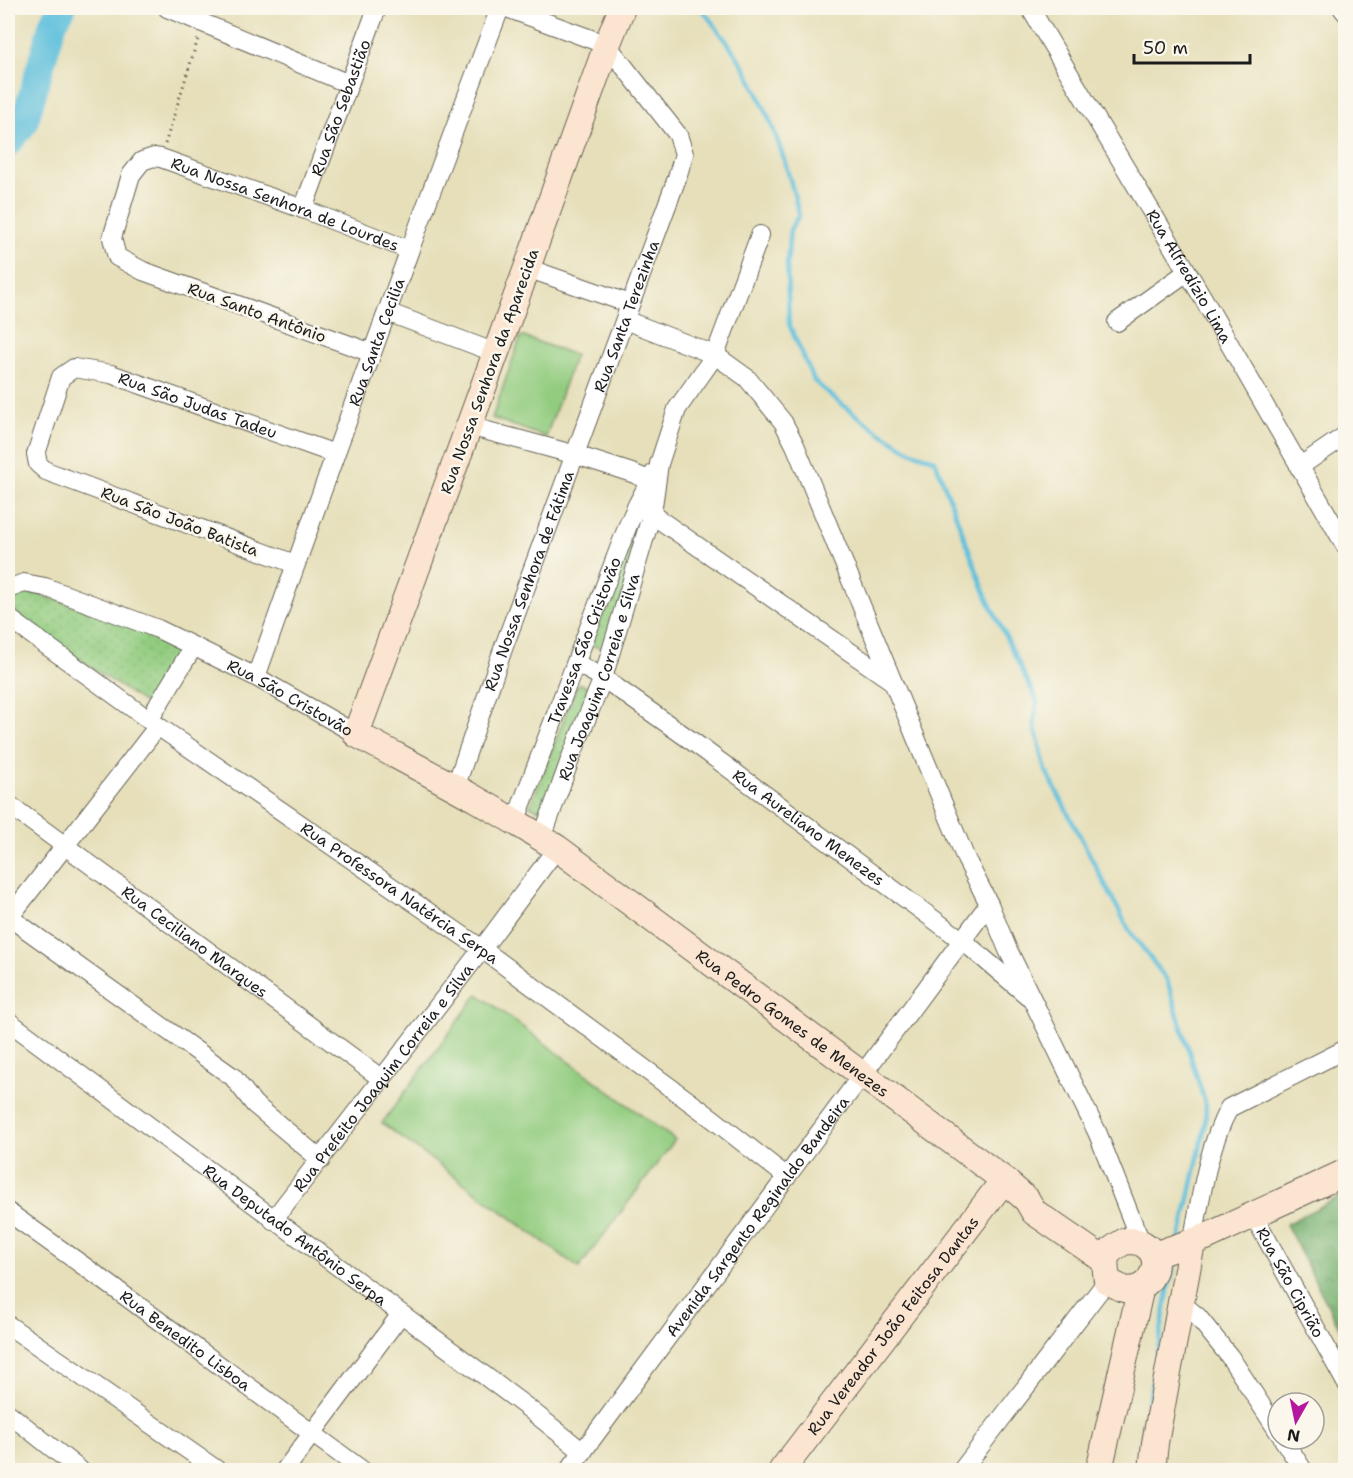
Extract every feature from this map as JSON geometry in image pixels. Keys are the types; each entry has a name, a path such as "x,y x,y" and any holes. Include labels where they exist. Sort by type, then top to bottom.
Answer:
{"street":[{"path":"167,8 349,84"},
{"name":"Rua São Sebastião","path":"303,209 377,8"},
{"name":"Rua Santa Cecilia","path":"256,677 409,250 500,8"},
{"path":"507,8 607,45"},
{"name":"Rua Nossa Senhora da Aparecida","path":"356,734 622,8"},
{"name":"Rua Alfredízio Lima","path":"1030,8 1187,272 1346,548"},
{"path":"1342,8 1346,13"},
{"name":"Rua Santa Terezinha","path":"576,455 684,154 678,135 607,45"},
{"name":"Rua Nossa Senhora de Lourdes","path":"161,158 409,250"},
{"name":"Rua Santo Antônio","path":"161,158 142,160 131,176 112,238 117,256 143,271 372,353"},
{"name":"Travessa São Cristovão","path":"515,822 576,663 644,509 677,409 715,355 760,235"},
{"path":"527,268 628,312 715,355 747,378 783,422 795,445 966,859 1098,1134 1134,1228 1168,1247"},
{"path":"1117,322 1187,272"},
{"path":"387,312 496,353"},
{"name":"Rua São Judas Tadeu","path":"61,377 74,368 111,374 335,454"},
{"name":"Rua São João Batista","path":"61,377 36,454 38,464 46,471 296,564"},
{"path":"469,426 576,455"},
{"path":"1299,467 1346,435"},
{"name":"Rua Nossa Senhora de Fátima","path":"455,788 507,638 576,455 632,472 653,482"},
{"path":"644,509 892,681"},
{"name":"Rua Joaquim Correia e Silva","path":"550,843 571,757 603,678 644,509"},
{"name":"Rua São Cristovão","path":"8,589 24,583 45,587 158,629 256,677 550,843"},
{"name":"Rua Professora Natércia Serpa","path":"8,615 10,619 153,723 482,949 713,1119 787,1177"},
{"path":"194,647 153,723 8,918 233,1077 255,1104 321,1160"},
{"name":"Rua Aureliano Menezes","path":"576,663 603,678 696,744 963,941 1034,1001"},
{"name":"Rua Ceciliano Marques","path":"8,804 382,1079"},
{"name":"Rua Prefeito Joaquim Correia e Silva","path":"273,1220 482,949 550,843"},
{"name":"Rua Pedro Gomes de Menezes","path":"550,843 1004,1180 1027,1200 1034,1212 1107,1263"},
{"name":"Avenida Sargento Reginaldo Bandeira","path":"569,1470 989,904"},
{"name":"Rua Deputado Antônio Serpa","path":"8,1021 528,1408 583,1452"},
{"path":"1099,1470 1161,1293 1155,1270 1205,1177 1220,1124 1229,1108 1346,1049"},
{"path":"962,1470 1125,1240 1168,1247 1253,1214 1346,1172"},
{"name":"Rua Vereador João Feitosa Dantas","path":"782,1470 1004,1180"},
{"name":"Rua Benedito Lisboa","path":"8,1212 362,1470"},
{"name":"Rua São Ciprião","path":"1253,1214 1346,1383"},
{"path":"1152,1470 1161,1293 1168,1247"},
{"path":"1107,1263 1125,1289 1161,1293 1198,1317 1230,1357 1266,1412"},
{"path":"285,1470 401,1314"},
{"path":"8,1325 217,1470"},
{"path":"8,1413 80,1470"},
{"path":"1291,1451 1303,1470"}],"path":[{"path":"161,158 203,23"}],"green space":[{"path":"521,336 575,355 546,437 492,418"},
{"path":"631,524 645,529 605,649 591,645"},
{"path":"19,588 173,638 179,648 179,656 146,704 27,624 15,611 12,603 12,598"},
{"path":"578,683 595,690 546,813 530,806"},
{"path":"478,994 675,1140 579,1268 382,1123"},
{"path":"1345,1194 1345,1339 1286,1224"}],"waterway":[{"path":"8,143 24,123 53,23 62,8"},
{"path":"701,8 731,48 756,89 790,178 799,215 790,230 787,265 789,324 814,381 879,432 910,451 935,460 987,598 1037,701 1034,723 1046,771 1129,930 1167,980 1206,1106 1205,1126 1180,1238"},
{"path":"1137,1470 1169,1285 1176,1258"}]}
